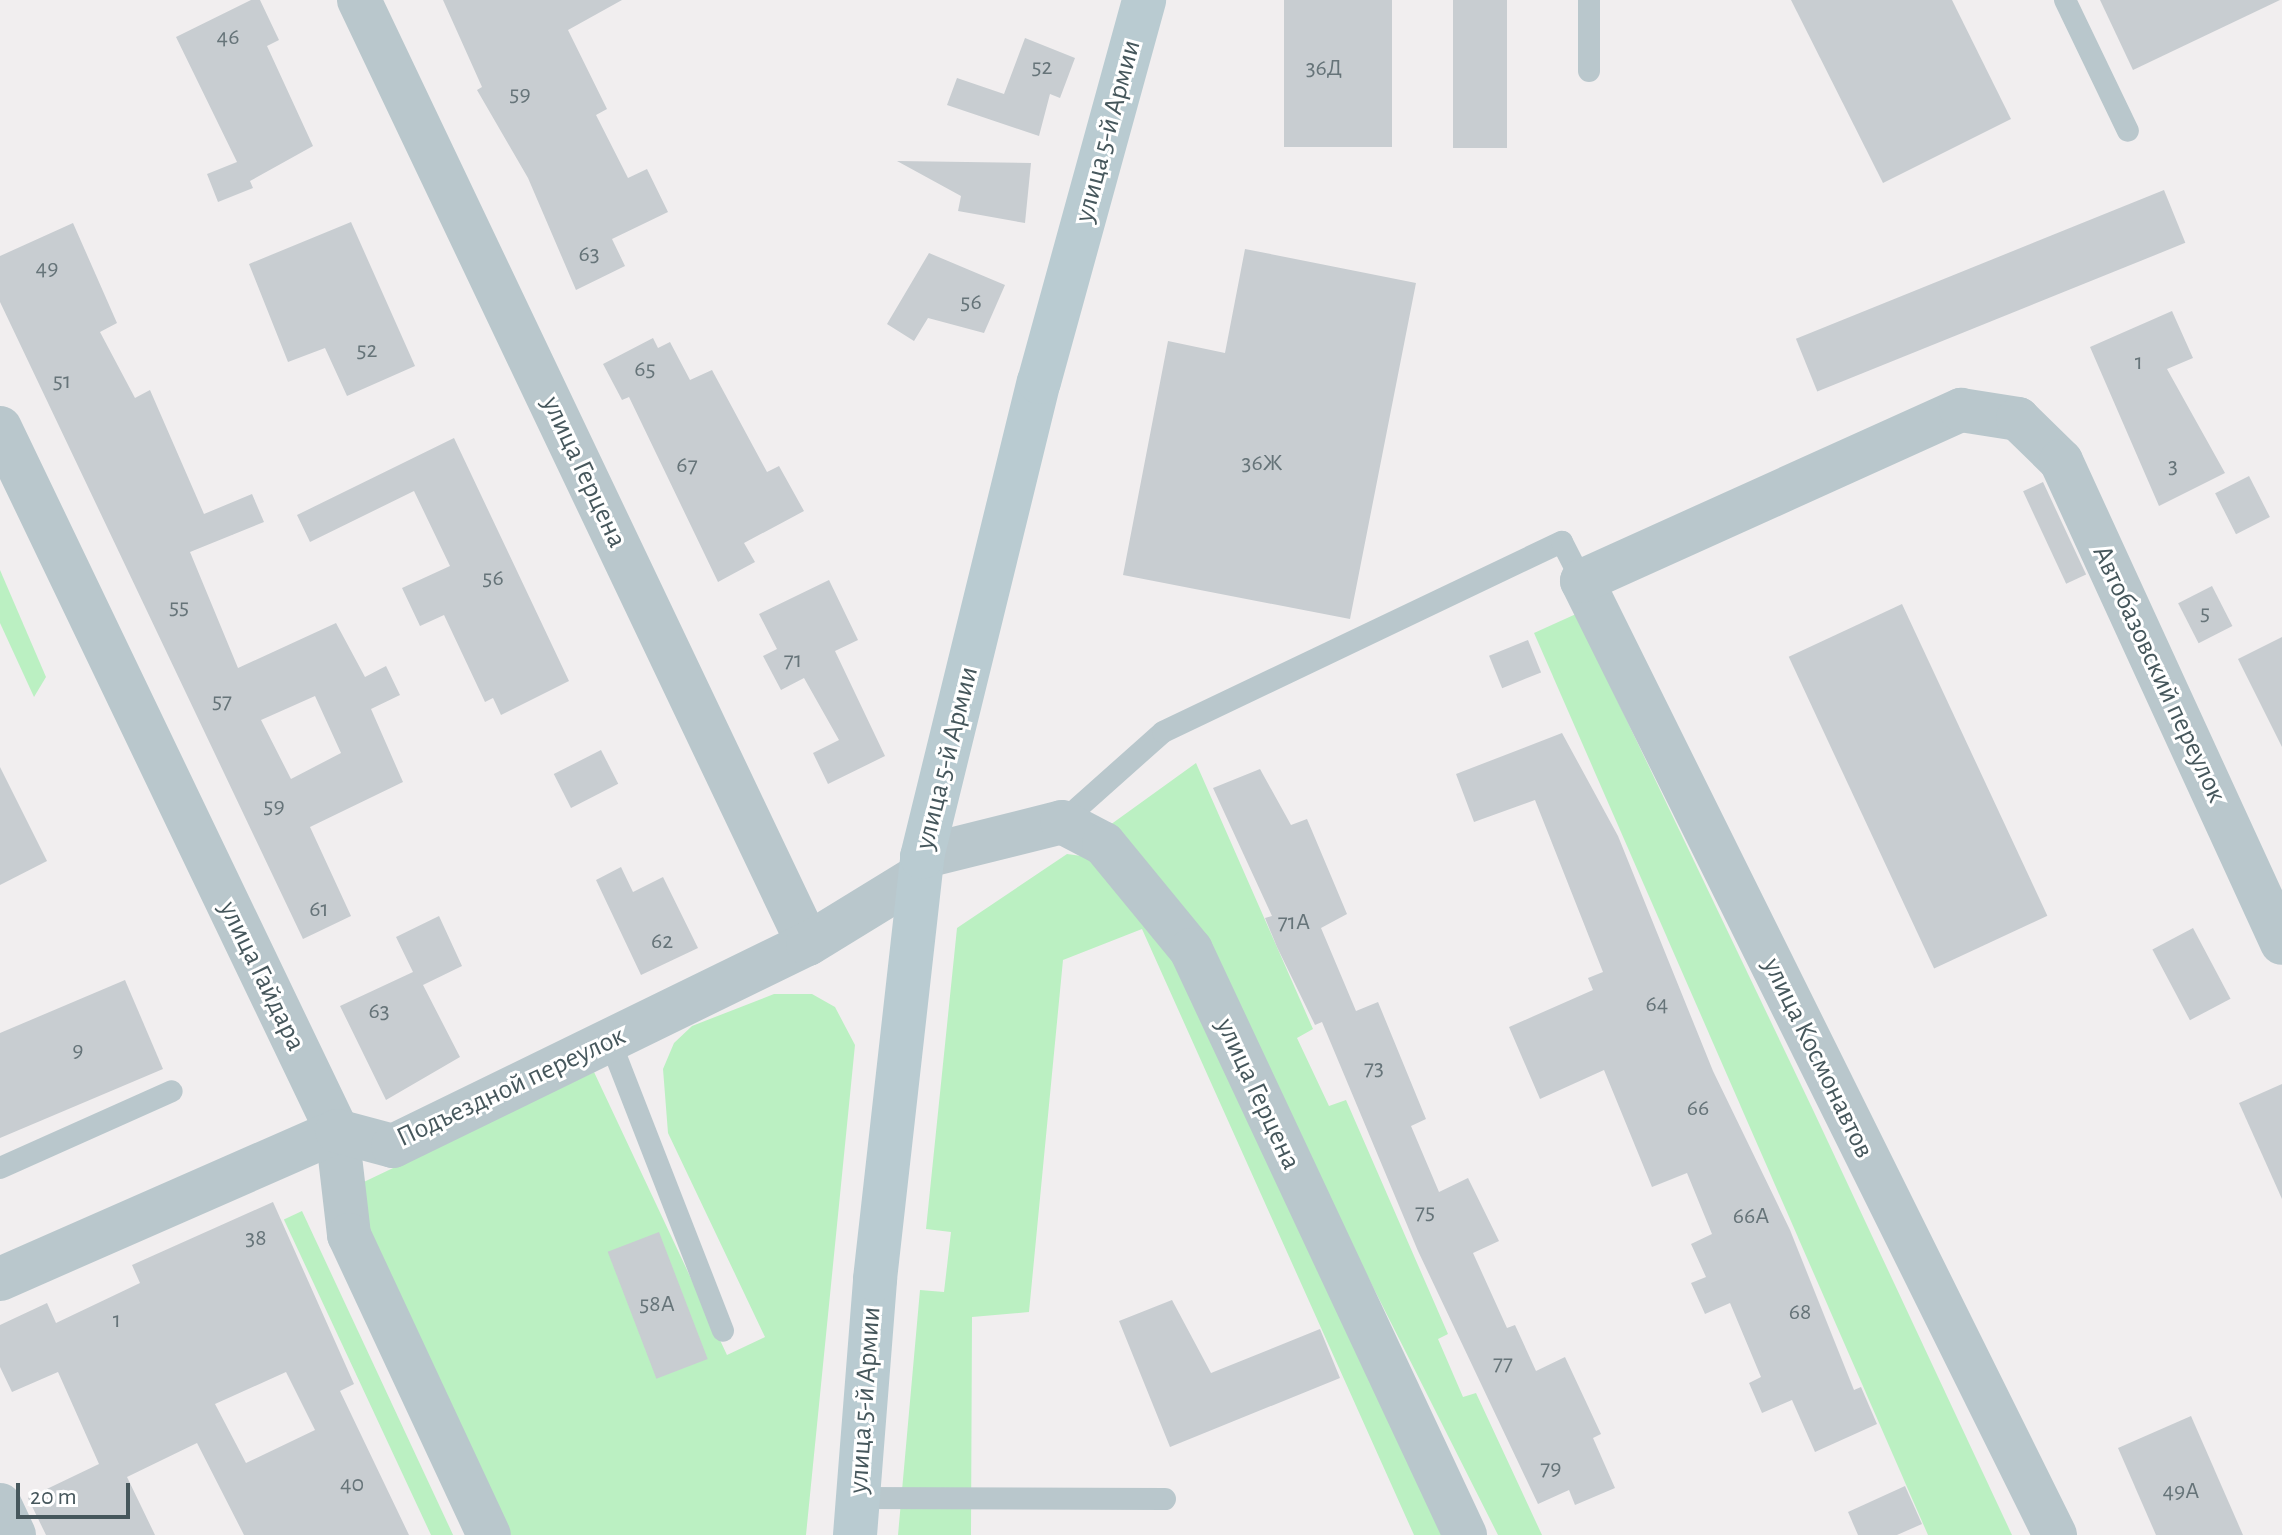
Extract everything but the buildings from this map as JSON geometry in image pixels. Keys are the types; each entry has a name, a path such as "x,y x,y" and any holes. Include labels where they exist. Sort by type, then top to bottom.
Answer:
{"street":[{"name":"улица Герцена","path":"359,0 808,944"},
{"name":"улица 5-й Армии","path":"856,1517 920,867 1039,382 1144,0"},
{"name":"Автобазовский переулок","path":"1582,581 1961,410 2018,419 2061,461 2282,943"},
{"name":"улица Гайдара","path":"0,428 337,1131 349,1235 489,1535"},
{"name":"улица Космонавтов","path":"1582,581 2055,1535"},
{"name":"улица Герцена","path":"1062,822 1104,844 1191,950 1465,1535"},
{"path":"920,867 1062,822"},
{"name":"Подъездной переулок","path":"337,1131 393,1146 808,944 920,867"},
{"path":"0,1279 337,1131"},
{"path":"0,1505 14,1535"}],"lane":[{"path":"1589,0 1589,71"},
{"path":"2065,0 2128,131"},
{"path":"1062,822 1163,732 1562,542 1582,581"},
{"path":"610,1041 723,1331"},
{"path":"0,1168 172,1091"},
{"path":"856,1517 1165,1499"}],"green space":[{"path":"0,570 46,677 34,697 0,623"},
{"path":"1576,614 2012,1535 1928,1535 1534,633"},
{"path":"1196,763 1313,1029 1297,1038 1329,1106 1346,1100 1448,1334 1438,1339 1463,1397 1476,1393 1542,1535 1498,1535 1192,928 1110,825"},
{"path":"1067,854 1089,857 1166,926 1454,1535 1414,1535 1142,929 1063,960 1029,1312 972,1317 971,1535 898,1535 920,1290 944,1292 951,1232 926,1229 957,928"},
{"path":"774,994 812,994 835,1007 855,1045 806,1535 511,1535 347,1190 594,1072 727,1355 765,1337 668,1133 663,1069 674,1043 692,1026"},
{"path":"302,1211 453,1535 431,1535 284,1219"}]}
